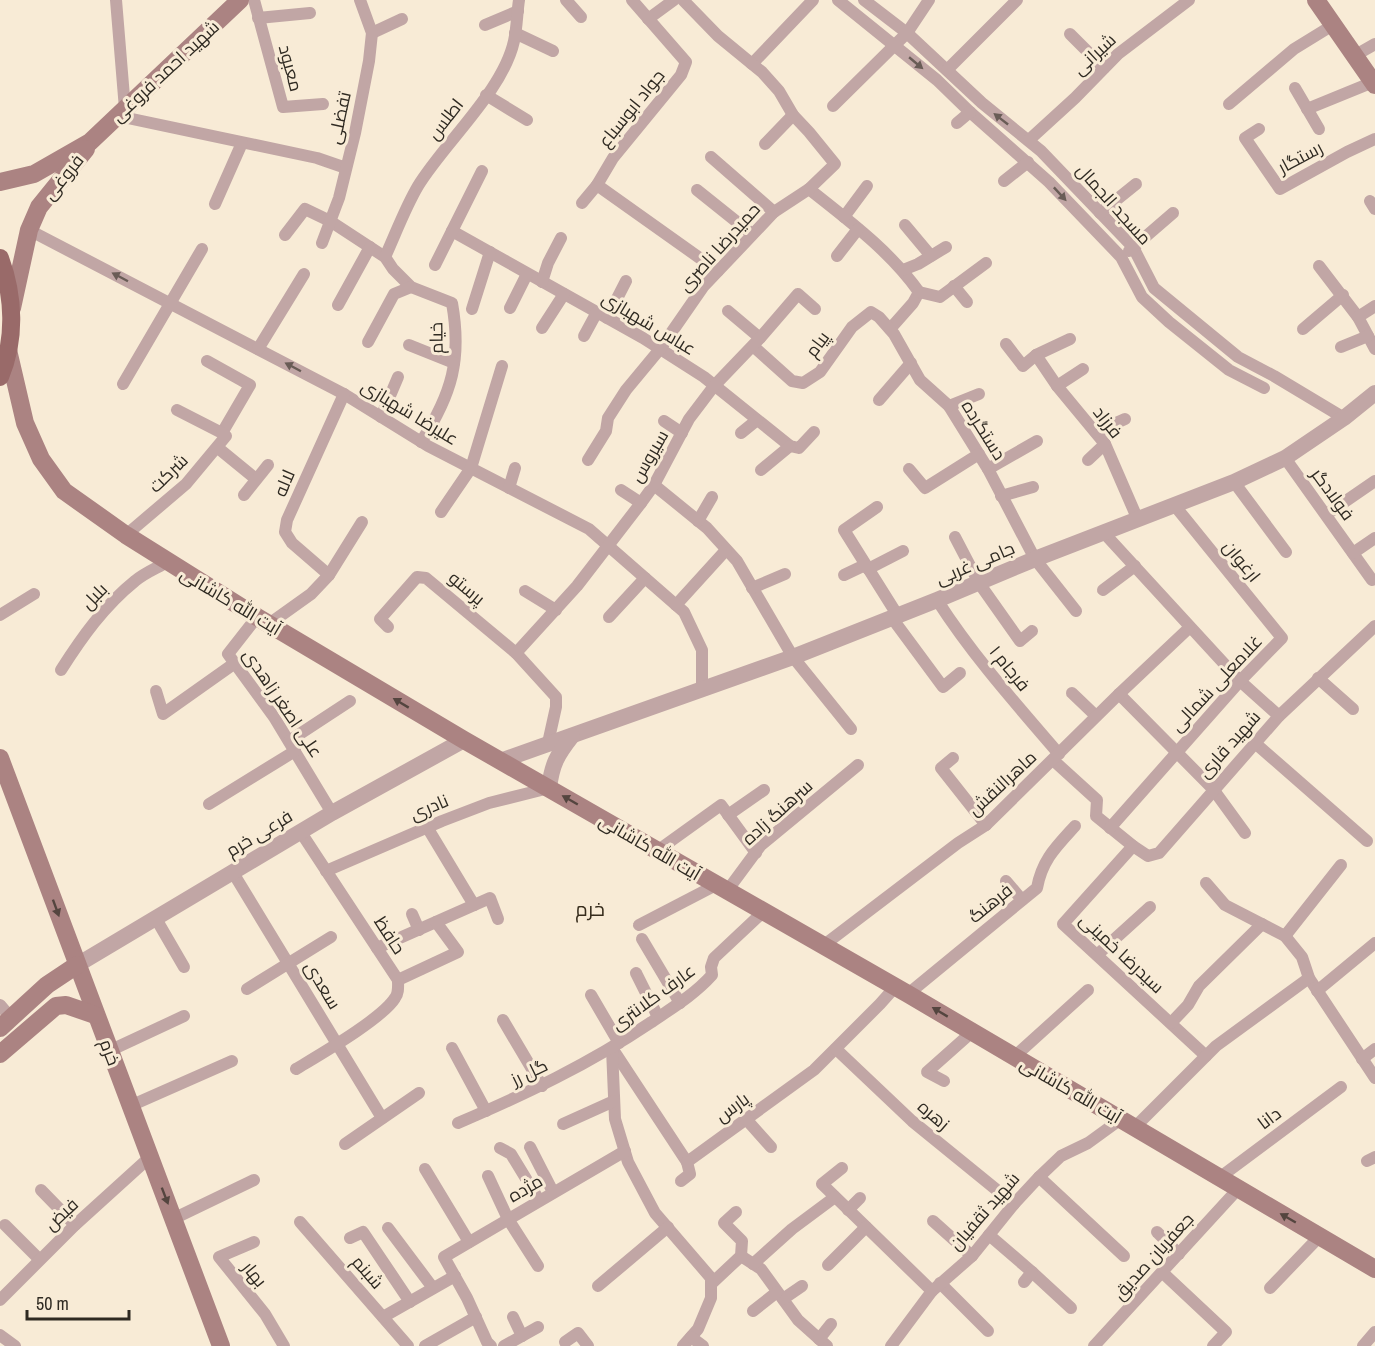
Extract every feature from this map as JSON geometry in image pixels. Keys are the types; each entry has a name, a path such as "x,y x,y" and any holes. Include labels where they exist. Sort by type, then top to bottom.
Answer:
{"main road":[{"name":"شهید احمد فروغی","path":"90,142 240,0"},
{"path":"1316,0 1374,84"},
{"name":"فروغی","path":"0,182 38,172 90,142"},
{"name":"فروغی","path":"11,309 29,230 39,207 90,142"},
{"path":"38,172 38,183 50,193"},
{"path":"0,258 9,289 11,309 8,350 0,377"},
{"name":"آیت الله کاشانی","path":"8,350 25,423 41,459 64,490 126,535 263,621 464,740 902,990 1375,1269"},
{"name":"خرم","path":"0,758 221,1346"},
{"path":"4,1017 76,965"},
{"path":"0,1054 63,1000 63,990 56,984 46,985"},
{"path":"56,1006 86,989"},
{"path":"56,1006 66,1005 95,1015"}],"street":[{"path":"116,0 122,112 242,143 317,158 346,168"},
{"name":"معبود","path":"254,0 283,107 323,104"},
{"name":"تفضلی","path":"322,243 339,198 367,71 372,33 360,0"},
{"path":"566,0 581,17"},
{"name":"جواد ابوسباع","path":"582,203 597,185 613,158 681,75 686,62 632,0"},
{"path":"648,19 674,0"},
{"path":"683,0 718,36 762,72 779,91 793,115 765,144"},
{"path":"752,64 813,0"},
{"name":"مسجد الجمال","path":"838,0 937,80 1028,162 1121,257 1142,297 1169,322 1229,370 1264,388"},
{"name":"مسجد الجمال","path":"864,0 911,27 954,63 982,103 1035,135 1138,243 1154,288 1238,357 1344,418"},
{"path":"833,106 895,45 911,27 929,0"},
{"path":"954,63 1017,0"},
{"name":"شیرانی","path":"1035,135 1118,54 1188,0"},
{"path":"485,25 518,5"},
{"name":"اطلس","path":"385,257 418,187 486,95 505,64 514,42 518,5"},
{"path":"258,18 310,13"},
{"path":"372,33 402,19"},
{"path":"1229,104 1294,50 1333,25"},
{"path":"515,33 553,51"},
{"path":"1070,34 1104,68"},
{"path":"1354,56 1375,44"},
{"path":"1308,109 1374,84"},
{"path":"1296,88 1319,129"},
{"path":"486,95 527,120"},
{"path":"957,123 970,112"},
{"name":"حمیدرضا ناصری","path":"588,460 606,431 608,418 626,390 660,349 703,287 774,212 809,189 835,164 793,115"},
{"name":"رستگار","path":"1259,129 1245,138 1280,189 1375,139"},
{"path":"215,204 242,143"},
{"path":"711,157 774,212"},
{"path":"1004,181 1028,162"},
{"path":"435,265 482,171"},
{"path":"1105,208 1136,184"},
{"path":"597,185 718,271"},
{"path":"844,217 867,186"},
{"path":"809,189 903,270 919,292 940,297 986,263"},
{"path":"697,190 752,234"},
{"name":"خیام","path":"285,235 305,209 385,257 393,269 411,286 452,303 457,344 453,375 438,416 421,442"},
{"path":"1121,257 1173,213"},
{"path":"906,225 931,256"},
{"path":"837,256 858,229"},
{"name":"علیرضا شهبازی","path":"29,230 344,394 421,442 589,529 684,612 702,650 702,690"},
{"name":"عباس شهبازی","path":"452,231 660,349 714,386 790,446"},
{"path":"542,282 548,263 561,238"},
{"path":"338,305 370,247"},
{"path":"903,270 946,247"},
{"path":"123,384 202,249"},
{"path":"472,309 490,252"},
{"path":"1319,266 1358,317 1375,349"},
{"path":"258,349 304,274"},
{"path":"510,308 527,274"},
{"path":"584,336 627,280"},
{"path":"368,342 394,294 411,286"},
{"path":"954,286 967,302"},
{"path":"890,329 913,303 919,292"},
{"path":"542,328 564,294"},
{"name":"سیروس","path":"516,653 556,610 641,503 654,485 689,419 714,386 757,342 798,294 815,309"},
{"path":"1303,329 1343,296"},
{"path":"1358,317 1375,306"},
{"name":"پیام","path":"728,311 792,381 803,383 820,372 852,327 871,312 879,317"},
{"name":"دستگرده","path":"879,317 890,329 920,381 949,406 988,469 1035,559 1076,611"},
{"path":"1341,347 1368,336"},
{"path":"1006,344 1023,366 1036,355 1070,339"},
{"path":"409,345 454,363"},
{"name":"فرزاد","path":"1036,355 1079,415 1105,444 1138,520"},
{"path":"177,410 222,433 250,385 207,361"},
{"path":"879,400 911,363"},
{"path":"441,512 471,468 502,366"},
{"path":"1057,386 1083,369"},
{"path":"381,417 398,377"},
{"name":"جامی غربی","path":"500,761 793,657 1035,559 1234,482 1285,458 1344,418 1375,393"},
{"name":"لاله","path":"329,575 292,543 285,532 288,520 344,394"},
{"path":"949,406 979,394"},
{"path":"1096,432 1125,419"},
{"path":"741,433 757,420"},
{"path":"663,421 682,433"},
{"path":"761,470 790,446 799,448 814,432"},
{"name":"شرکت","path":"126,535 186,484 218,448 226,436 222,433"},
{"path":"988,469 1037,441"},
{"path":"1088,460 1105,444"},
{"path":"218,448 256,480"},
{"path":"909,469 925,489 979,454"},
{"name":"فولادگر","path":"1285,458 1372,580"},
{"path":"244,495 268,465"},
{"path":"509,488 515,468"},
{"path":"1327,514 1375,481"},
{"path":"1234,482 1286,552"},
{"path":"654,485 698,521 737,561 793,657 851,729"},
{"path":"1001,496 1033,487"},
{"path":"621,490 641,503"},
{"path":"698,521 712,497"},
{"name":"ارغوان","path":"1175,506 1282,638"},
{"path":"877,507 844,531 895,617 943,687 960,673"},
{"path":"263,621 310,594 329,575 362,522"},
{"path":"1104,533 1189,628 1240,681 1280,716"},
{"path":"955,537 979,583 1020,641 1032,631"},
{"path":"1353,553 1375,538"},
{"path":"676,605 726,549"},
{"path":"844,575 903,551"},
{"name":"بلبل","path":"61,670 81,638 103,610 136,580 167,562"},
{"path":"1103,590 1135,566"},
{"path":"752,588 785,574"},
{"name":"پرستو","path":"388,627 380,619 417,577 422,576 516,653"},
{"path":"609,617 645,578"},
{"path":"525,591 556,610"},
{"path":"0,615 34,594"},
{"name":"فرجام ۱","path":"937,600 954,626 1056,757 1097,800 1096,816 1110,828"},
{"name":"علی اصغر زاهدی","path":"263,621 228,654 274,717 332,813"},
{"name":"شهید قاری","path":"1110,828 1148,856 1159,853 1213,789 1280,716 1375,626"},
{"name":"ماهرالنقش","path":"824,945 958,843 986,825 1189,628"},
{"name":"غلامعلی شمالی","path":"1110,828 1240,681 1282,638"},
{"path":"516,653 556,697 548,743"},
{"path":"156,691 163,714 235,663"},
{"path":"1318,678 1353,709"},
{"path":"1072,693 1096,716"},
{"path":"1119,694 1213,789 1245,833"},
{"path":"209,804 292,746 350,700"},
{"path":"549,789 552,767 559,752 572,735"},
{"name":"فرعی خرم","path":"76,965 300,831 464,740"},
{"path":"1255,743 1367,841"},
{"path":"953,758 941,768 986,825"},
{"name":"سرهنگ زاده","path":"722,888 756,854 761,845 858,765"},
{"name":"نادری","path":"326,870 489,802 549,789"},
{"path":"728,815 764,790"},
{"path":"657,851 721,805 756,854"},
{"name":"فرهنگ","path":"902,990 1036,888 1040,870 1075,826"},
{"path":"427,827 474,905"},
{"name":"حافظ","path":"296,1069 337,1044 387,1008 397,996 398,980 300,831"},
{"name":"سیدرضا خمینی","path":"1132,846 1063,924 1206,1056"},
{"path":"1285,936 1341,865"},
{"name":"سعدی","path":"232,872 382,1118"},
{"path":"1006,881 1022,900"},
{"path":"1206,883 1225,905 1285,936 1302,957 1317,991 1375,1078"},
{"path":"639,925 722,888"},
{"path":"377,948 490,898 498,919"},
{"path":"1097,956 1150,907"},
{"name":"عارف کلانتری","path":"711,1284 711,1278 655,1213 628,1162 615,1119 616,1046 696,992 712,975 711,967 714,958 764,911"},
{"path":"412,914 419,930"},
{"path":"155,917 184,967"},
{"path":"398,980 458,952 436,922"},
{"path":"1171,1023 1188,1005 1199,986 1262,924"},
{"path":"247,989 331,937"},
{"path":"642,939 680,1003"},
{"path":"1317,991 1375,943"},
{"path":"636,973 658,1017"},
{"name":"شهید ثقفیان","path":"897,1344 936,1287 972,1256 1014,1204 1061,1156 1128,1123 1206,1056 1310,978"},
{"name":"پارس","path":"687,1162 814,1070 902,990"},
{"path":"1014,1057 1088,990"},
{"path":"591,995 616,1046 687,1162 690,1174 681,1181"},
{"path":"109,1051 184,1016"},
{"path":"503,1020 542,1086"},
{"path":"944,1081 927,1072 972,1032"},
{"name":"گل رز","path":"458,1123 542,1086 616,1046"},
{"path":"452,1048 486,1111"},
{"name":"زهره","path":"836,1049 912,1121 1014,1204"},
{"path":"1362,1059 1375,1049"},
{"path":"130,1106 232,1061"},
{"name":"دانا","path":"1219,1178 1341,1087"},
{"path":"345,1144 418,1093"},
{"path":"562,1124 614,1101"},
{"path":"746,1119 771,1147"},
{"path":"530,1147 553,1192"},
{"path":"500,1148 511,1154 539,1200"},
{"name":"مژده","path":"455,1276 444,1257 625,1151"},
{"name":"فیض","path":"1,1295 150,1157"},
{"path":"842,1168 822,1184 866,1227 988,1330"},
{"path":"425,1169 469,1242"},
{"path":"488,1176 508,1219 538,1266"},
{"path":"1039,1177 1125,1256"},
{"path":"173,1219 254,1180"},
{"name":"جعفریان صدیق","path":"1094,1346 1238,1189"},
{"path":"41,1191 75,1225"},
{"path":"753,1264 792,1229 835,1197"},
{"path":"848,1210 860,1198"},
{"path":"703,1346 687,1341 698,1329 711,1298 711,1284 741,1256 742,1241 724,1223 736,1212"},
{"path":"933,1221 972,1256"},
{"name":"شبنم","path":"300,1222 408,1346"},
{"path":"5,1225 39,1259"},
{"path":"598,1286 668,1227"},
{"path":"828,1265 866,1227"},
{"path":"388,1228 433,1288"},
{"path":"350,1238 363,1232 410,1302"},
{"path":"1157,1232 1179,1254"},
{"path":"989,1235 1071,1308"},
{"path":"1270,1288 1320,1236"},
{"name":"بهار","path":"255,1242 219,1257 265,1314 284,1346"},
{"path":"741,1256 761,1269 798,1320 823,1342 831,1324"},
{"path":"1024,1282 1032,1272"},
{"path":"1162,1272 1226,1332 1213,1346"},
{"path":"383,1317 455,1276 491,1346"},
{"path":"753,1311 780,1295 802,1286"},
{"path":"425,1346 476,1317"},
{"path":"513,1317 522,1336"},
{"path":"504,1346 538,1327"},
{"path":"1363,1346 1375,1332"},
{"path":"565,1342 578,1333 588,1346"},
{"path":"0,1335 15,1346"}],"district":[{"name":"خرم","path":"590,908"}]}
